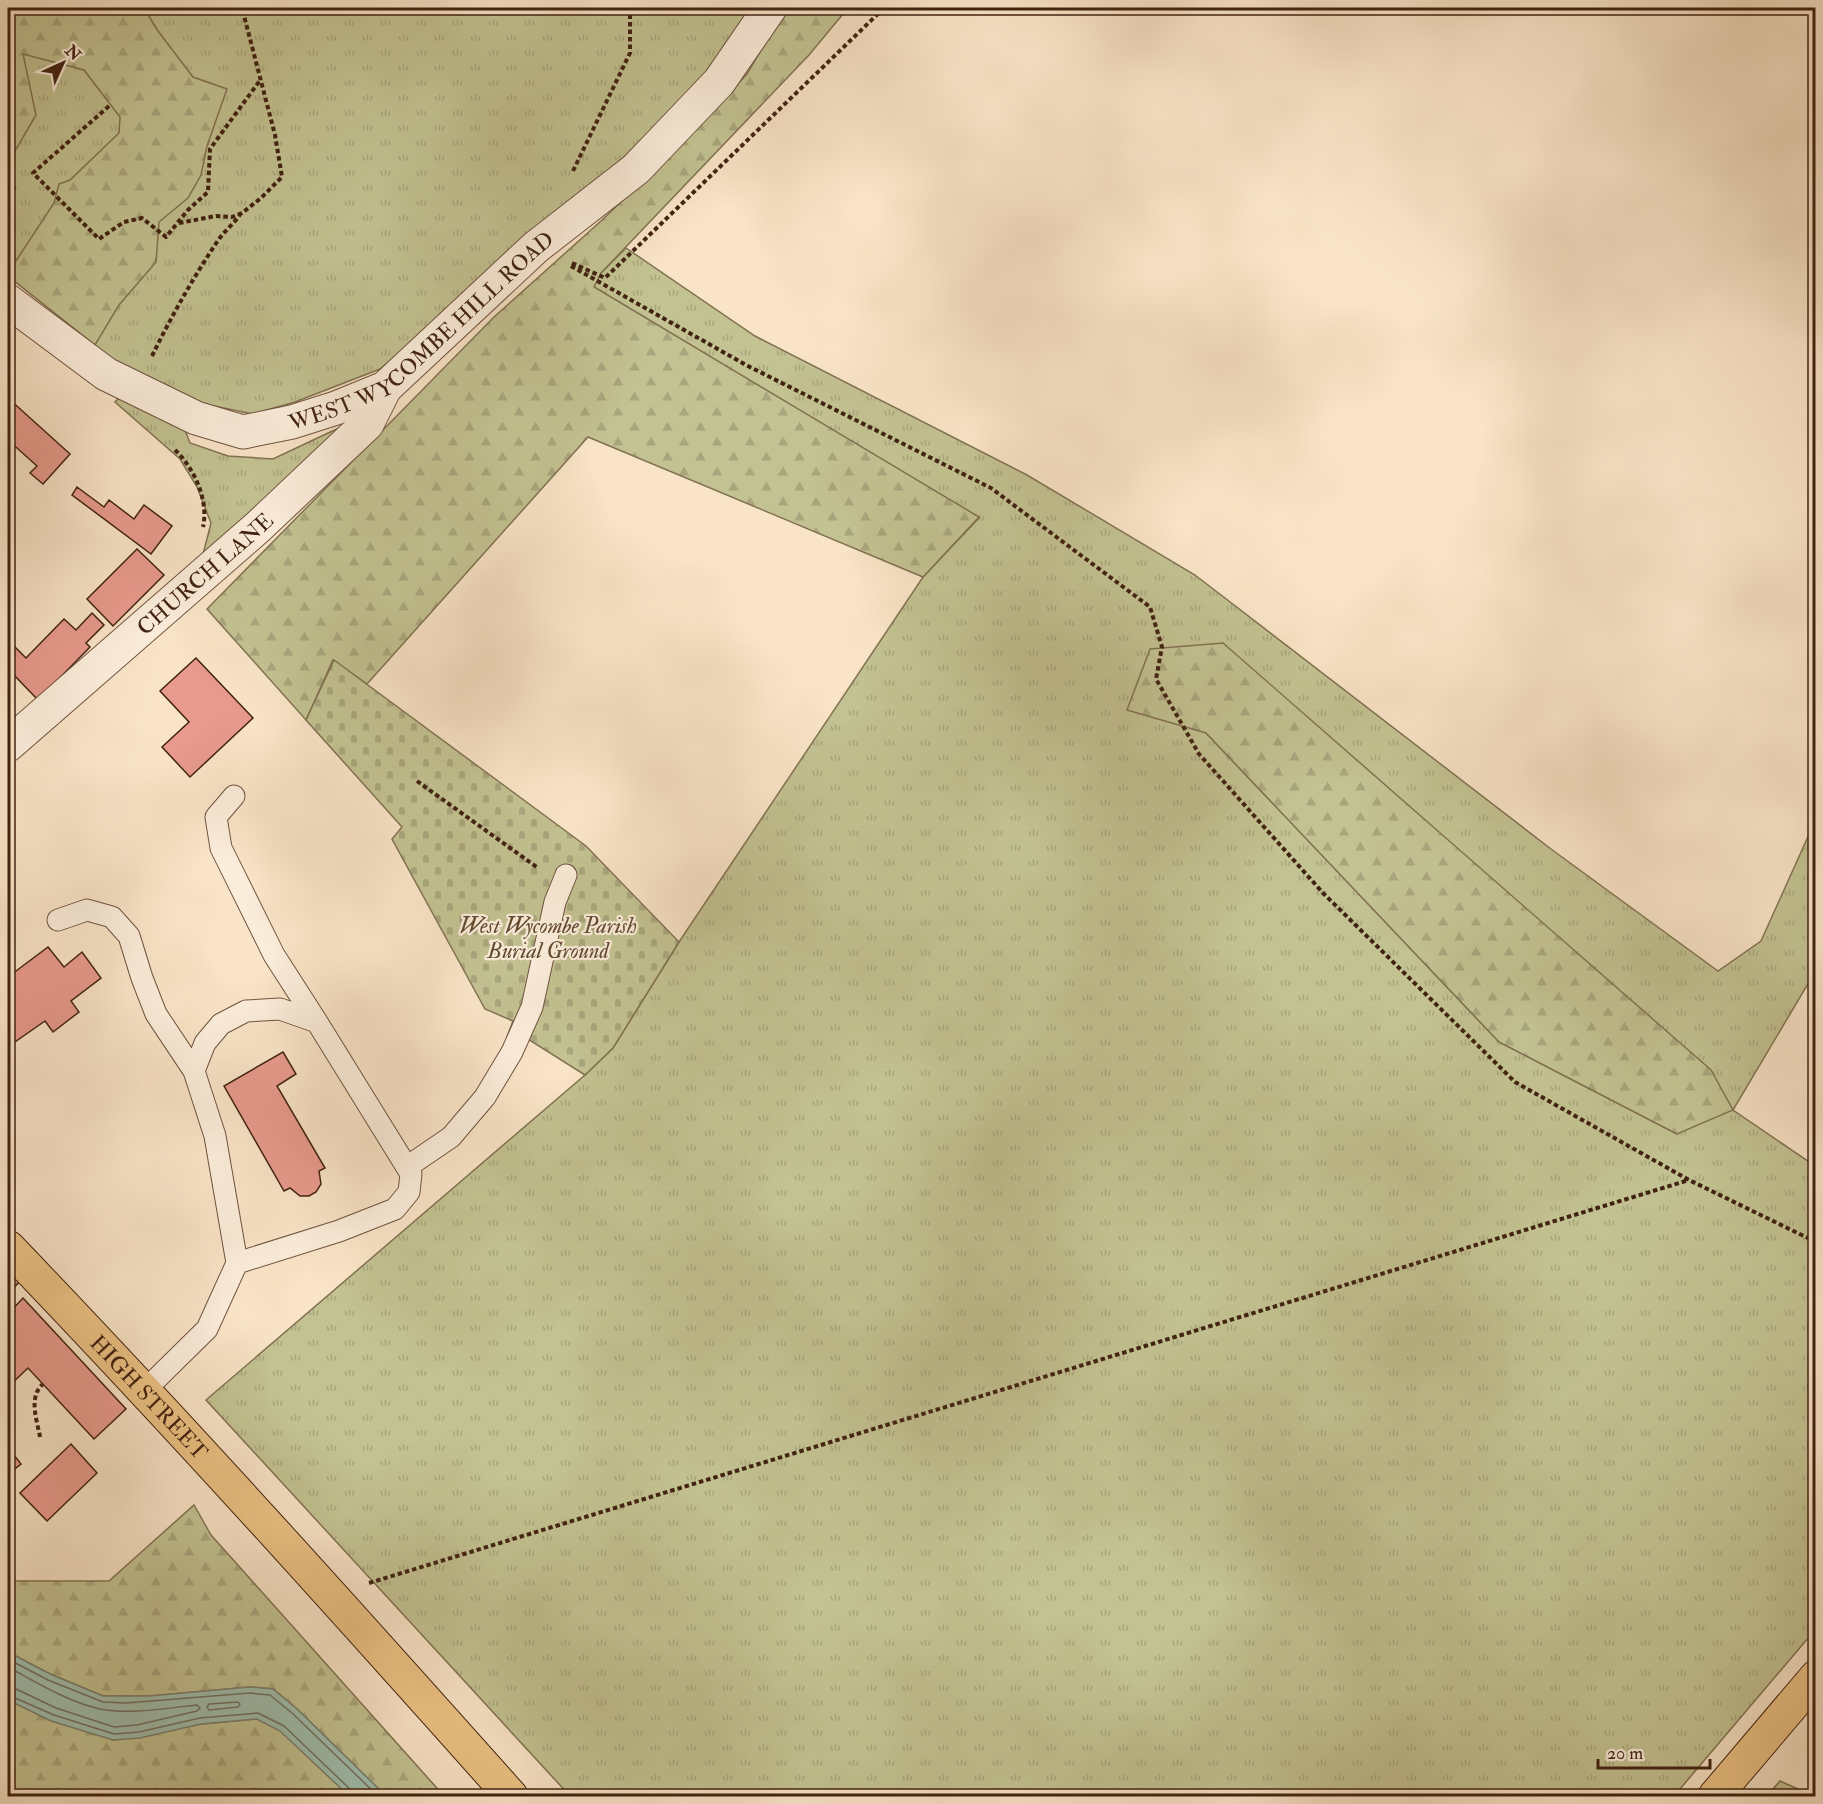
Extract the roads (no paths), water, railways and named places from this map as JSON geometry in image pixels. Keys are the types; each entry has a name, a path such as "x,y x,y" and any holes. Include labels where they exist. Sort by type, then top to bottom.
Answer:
{"main road":[{"name":"HIGH STREET","path":"8,1247 288,1547 511,1797"},
{"path":"1715,1797 1815,1677"}],"street":[{"name":"WEST WYCOMBE HILL ROAD","path":"8,301 106,374 196,418 243,432 292,422 336,408 385,388 536,247 636,169 720,82 770,8"},
{"name":"CHURCH LANE","path":"8,745 258,527 367,424 385,388"}],"lane":[{"path":"234,796 216,817 221,849 274,955 411,1174 409,1192 395,1209 339,1231 237,1263"},
{"path":"407,1167 451,1137 485,1097 512,1052 532,1007 555,902 564,880"},
{"path":"58,920 87,910 112,917 129,936 156,1014 194,1071 215,1136 237,1263 207,1329 143,1392"},
{"path":"194,1071 205,1043 221,1024 246,1011 280,1009 317,1022"}],"water":[{"path":"8,1652 50,1674 103,1696 149,1696 250,1687 273,1689 296,1708 386,1796 349,1796 280,1731 257,1719 201,1724 140,1738 113,1740 51,1721 8,1700"}],"park label":[{"name":"West Wycombe Parish Burial Ground","path":"548,938"}]}
